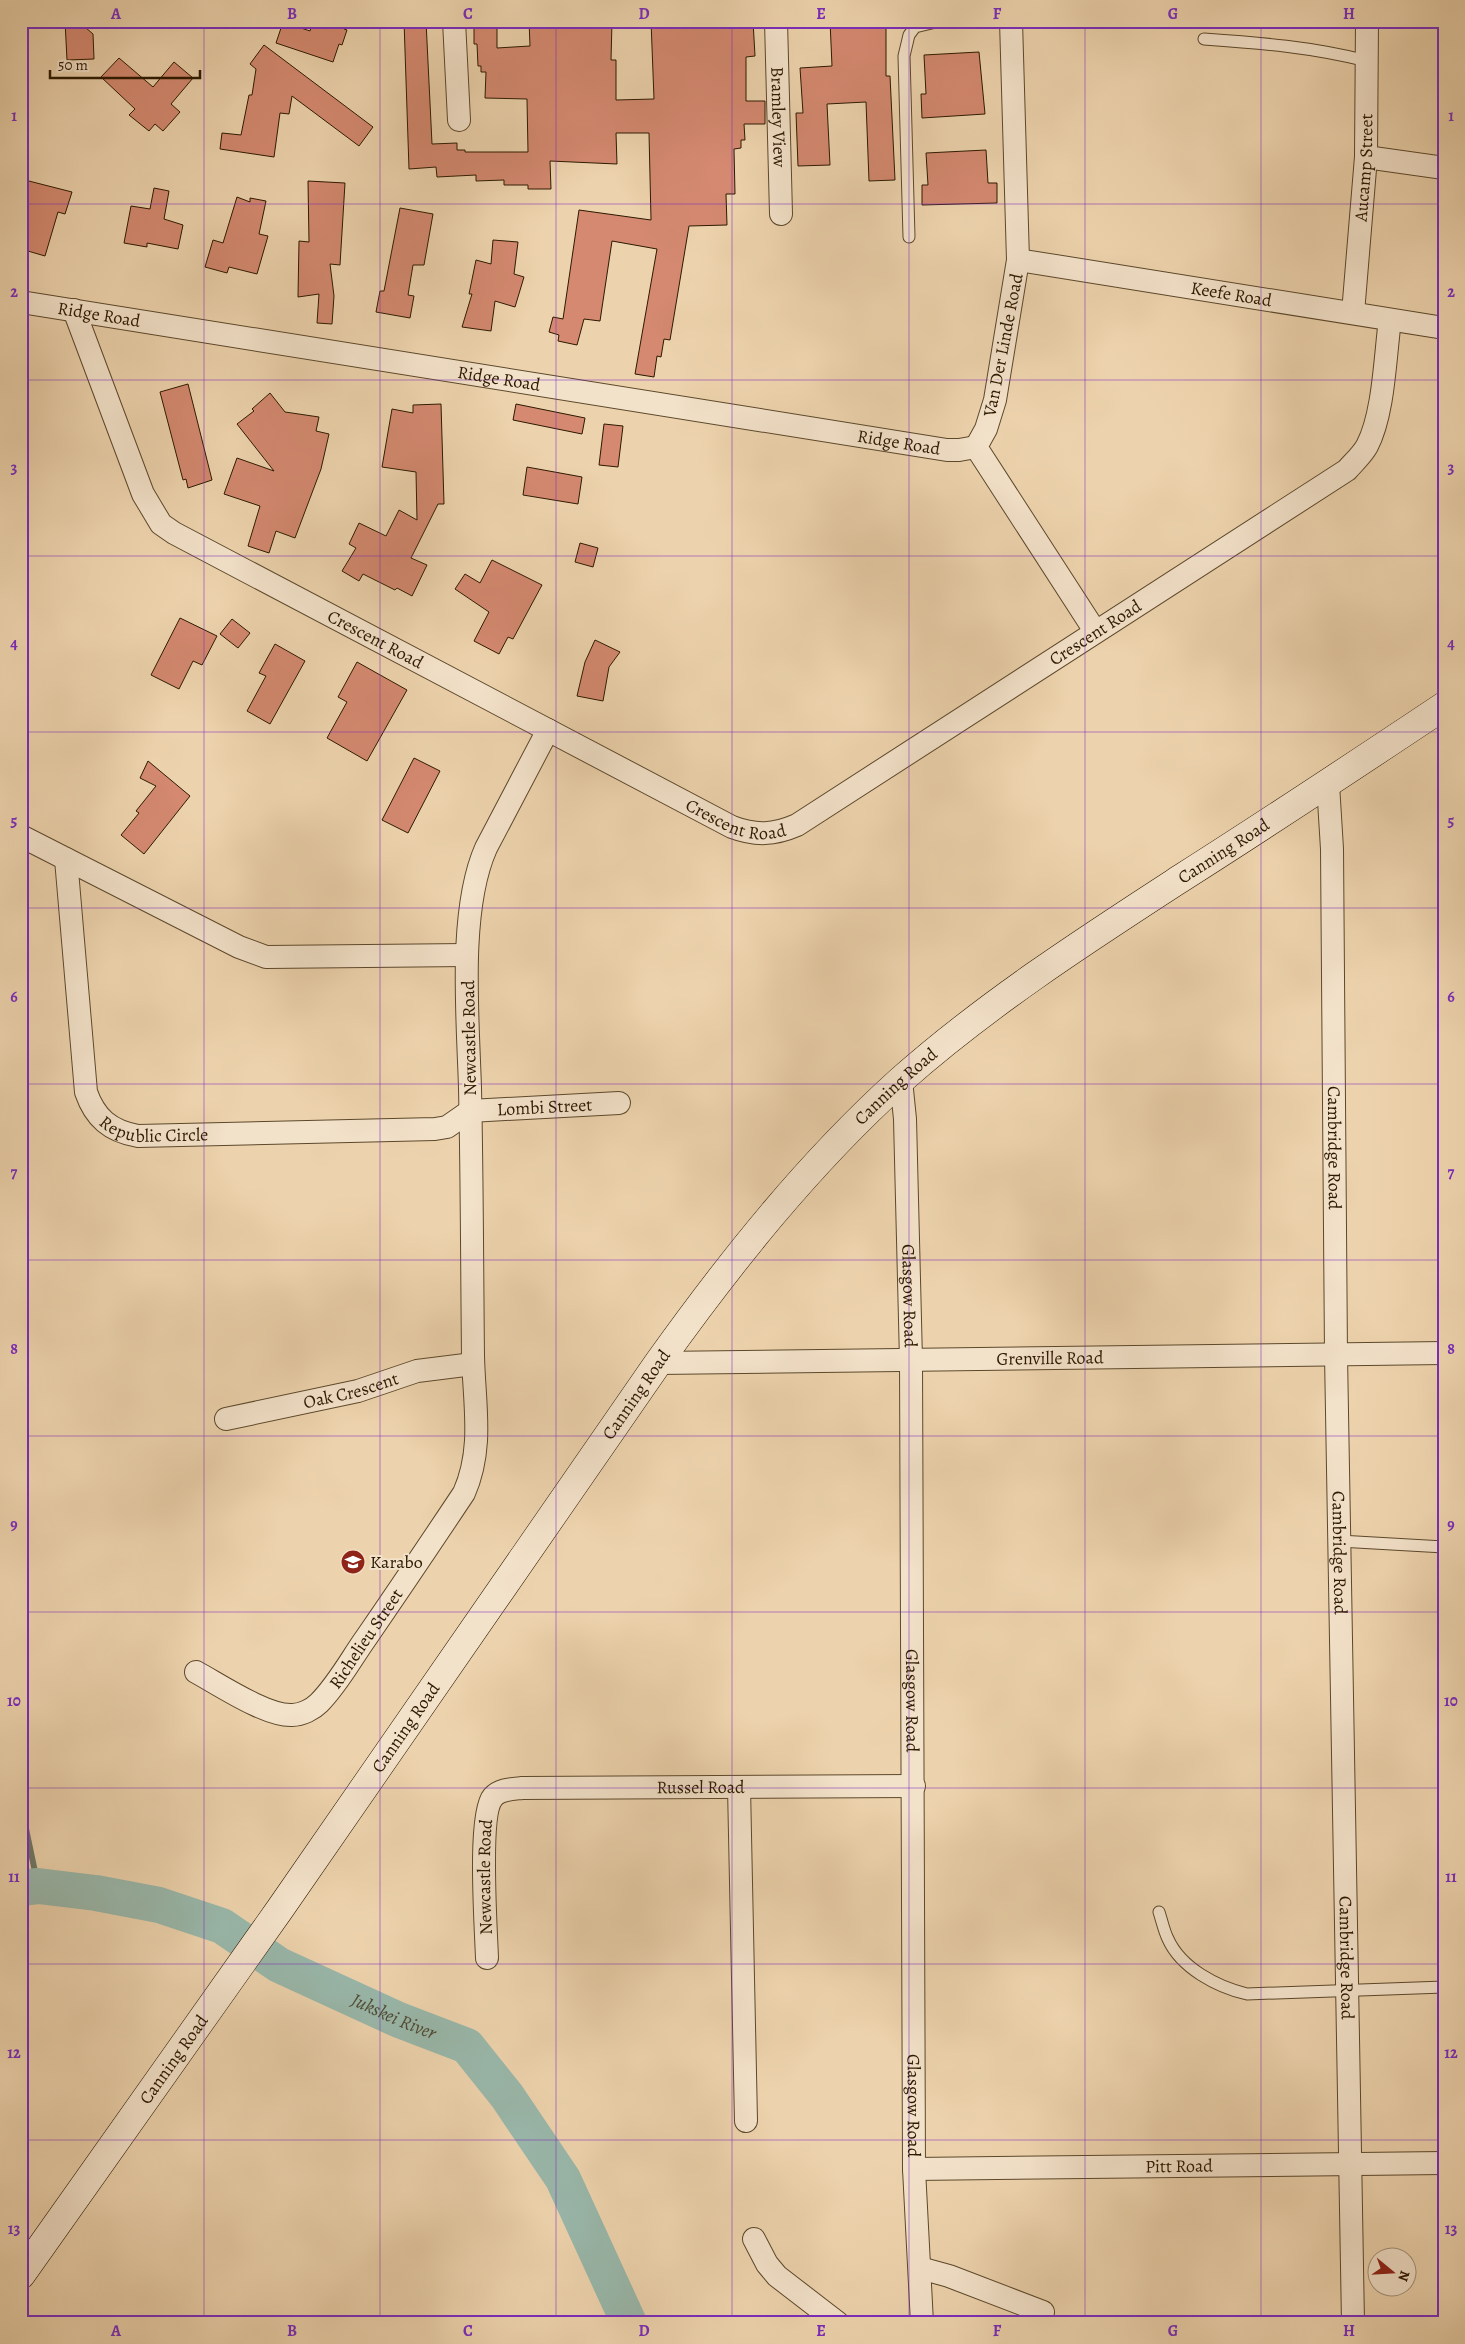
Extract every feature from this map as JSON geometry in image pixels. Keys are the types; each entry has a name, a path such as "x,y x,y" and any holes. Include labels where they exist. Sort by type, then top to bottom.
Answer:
{"main road":[{"name":"Canning Road","path":"21,2275 280,1909 658,1363 703,1300 770,1215 859,1121 901,1080 974,1019 1109,925 1328,784 1444,706"}],"street":[{"path":"454,21 459,120"},
{"name":"Bramley View","path":"776,21 781,214"},
{"name":"Van Der Linde Road","path":"976,447 986,429 995,400 1018,260 1011,21"},
{"name":"Aucamp Street","path":"1353,313 1366,157 1367,21"},
{"path":"1366,157 1444,168"},
{"name":"Keefe Road","path":"1018,260 1444,328"},
{"name":"Ridge Road","path":"21,302 937,448 959,450 976,447"},
{"name":"Crescent Road","path":"74,310 143,494 161,524 182,537 732,827 752,833 772,834 798,825 1095,631 1335,478 1359,457 1373,431 1379,409 1390,320"},
{"path":"976,447 1095,631"},
{"name":"Newcastle Road","path":"473,1364 467,955 474,881 478,865 548,730"},
{"name":"Cambridge Road","path":"1328,784 1332,849 1336,1355 1348,1990 1348,2164 1353,2323"},
{"path":"21,836 239,947 266,957 467,955"},
{"name":"Republic Circle","path":"66,859 86,1092 96,1115 114,1129 138,1136 434,1129 447,1127 470,1111"},
{"name":"Glasgow Road","path":"901,1080 905,1119 911,1360 914,2169 922,2323"},
{"name":"Lombi Street","path":"470,1111 619,1102"},
{"name":"Grenville Road","path":"658,1363 1444,1352"},
{"name":"Oak Crescent","path":"226,1418 358,1391 417,1371 473,1364"},
{"name":"Richelieu Street","path":"196,1672 267,1710 281,1714 293,1715 304,1712 317,1705 327,1694 459,1501 470,1481 474,1466 477,1436 473,1364"},
{"path":"739,1786 746,2121"},
{"name":"Russel Road","path":"492,1798 500,1791 522,1788 914,1786"},
{"name":"Newcastle Road","path":"487,1958 484,1826 492,1798"},
{"name":"Pitt Road","path":"914,2169 1444,2163"},
{"path":"754,2238 777,2276 838,2323"},
{"path":"920,2268 949,2276 1043,2312"}],"lane":[{"path":"909,237 904,56 906,44 915,27 936,22 969,21"},
{"path":"1204,39 1282,44 1325,51 1367,62"},
{"path":"1340,1541 1444,1547"},
{"path":"1159,1912 1168,1940 1184,1961 1212,1981 1246,1994 1444,1987"}],"building":[{"path":"65,21 78,21 93,34 94,59 67,60"},
{"path":"313,21 347,21 344,29 347,30 342,45 339,44 333,62 276,43 283,22 310,31"},
{"path":"404,21 426,21 432,144 457,143 457,150 465,150 465,152 528,152 527,99 485,98 486,72 481,72 481,66 478,66 477,44 474,44 474,23 497,23 497,48 530,46 529,21 612,21 611,60 616,60 616,100 654,99 651,21 753,21 755,56 746,57 746,101 765,101 765,124 744,124 745,140 741,140 741,148 734,149 735,194 726,194 727,225 689,226 670,340 664,339 661,357 657,356 654,377 635,374 657,249 612,241 600,321 584,319 577,345 558,341 559,335 549,332 553,317 563,319 579,210 651,220 649,133 616,133 617,164 550,161 551,189 528,189 528,185 504,185 504,180 476,181 476,175 437,177 436,167 409,169"},
{"path":"830,21 886,21 886,76 890,76 895,180 869,181 866,102 827,104 830,165 798,166 796,113 803,113 800,68 832,66"},
{"path":"264,45 373,127 359,146 292,96 289,114 280,113 274,157 220,149 222,133 241,135 249,95 252,95 256,69 250,64"},
{"path":"979,52 985,114 922,118 921,94 926,94 924,55"},
{"path":"119,58 153,87 174,62 193,78 171,104 180,112 163,131 155,124 149,131 129,115 135,109 101,77"},
{"path":"986,150 988,183 997,183 997,203 922,205 922,185 928,185 926,153"},
{"path":"21,179 72,192 65,214 58,212 45,256 21,249"},
{"path":"308,181 345,183 340,265 330,264 334,296 332,324 317,323 319,294 298,297 299,241 309,242"},
{"path":"154,188 169,191 164,219 183,225 178,249 147,243 147,247 124,243 131,206 150,209"},
{"path":"237,197 250,202 250,198 266,201 259,234 268,236 257,274 229,267 227,273 205,267 213,240 223,243"},
{"path":"400,208 433,214 424,265 413,265 408,295 414,296 410,318 376,312 380,291 384,291"},
{"path":"493,240 518,242 514,274 524,277 515,307 495,301 491,331 462,327 472,294 469,294 476,260 491,264"},
{"path":"188,384 212,480 188,488 186,479 183,480 160,392"},
{"path":"270,393 285,412 319,417 316,431 329,434 321,469 295,538 276,531 269,553 248,546 260,506 224,494 237,458 274,471 237,424 254,411 252,409"},
{"path":"441,404 444,504 438,504 411,558 427,565 412,596 363,574 359,581 342,571 356,548 349,544 359,523 386,536 399,510 417,520 416,472 382,467 392,409 413,413 413,405"},
{"path":"516,404 585,418 582,434 513,420"},
{"path":"604,424 623,426 618,467 599,465"},
{"path":"527,467 582,477 578,504 523,495"},
{"path":"580,543 598,548 593,567 575,562"},
{"path":"492,560 542,585 513,639 508,637 499,654 474,641 489,612 455,589 465,574 480,583"},
{"path":"180,618 217,636 202,665 193,661 179,689 151,675"},
{"path":"232,619 250,633 238,648 220,634"},
{"path":"595,640 620,652 609,667 603,701 577,696 585,662"},
{"path":"275,644 305,661 270,724 247,711 266,676 259,673"},
{"path":"357,662 407,690 367,761 327,738 347,702 338,697"},
{"path":"414,758 440,771 408,833 382,820"},
{"path":"148,761 190,796 144,854 121,835 139,813 136,811 156,786 140,778"}],"waterway":[{"path":"21,1805 38,1886"},
{"name":"Jukskei River","path":"21,1888 38,1886 96,1893 159,1905 222,1926 279,1965 399,2020 467,2046 507,2096 563,2179 629,2323"}],"place":[{"name":"Karabo","path":"353,1562"}]}
